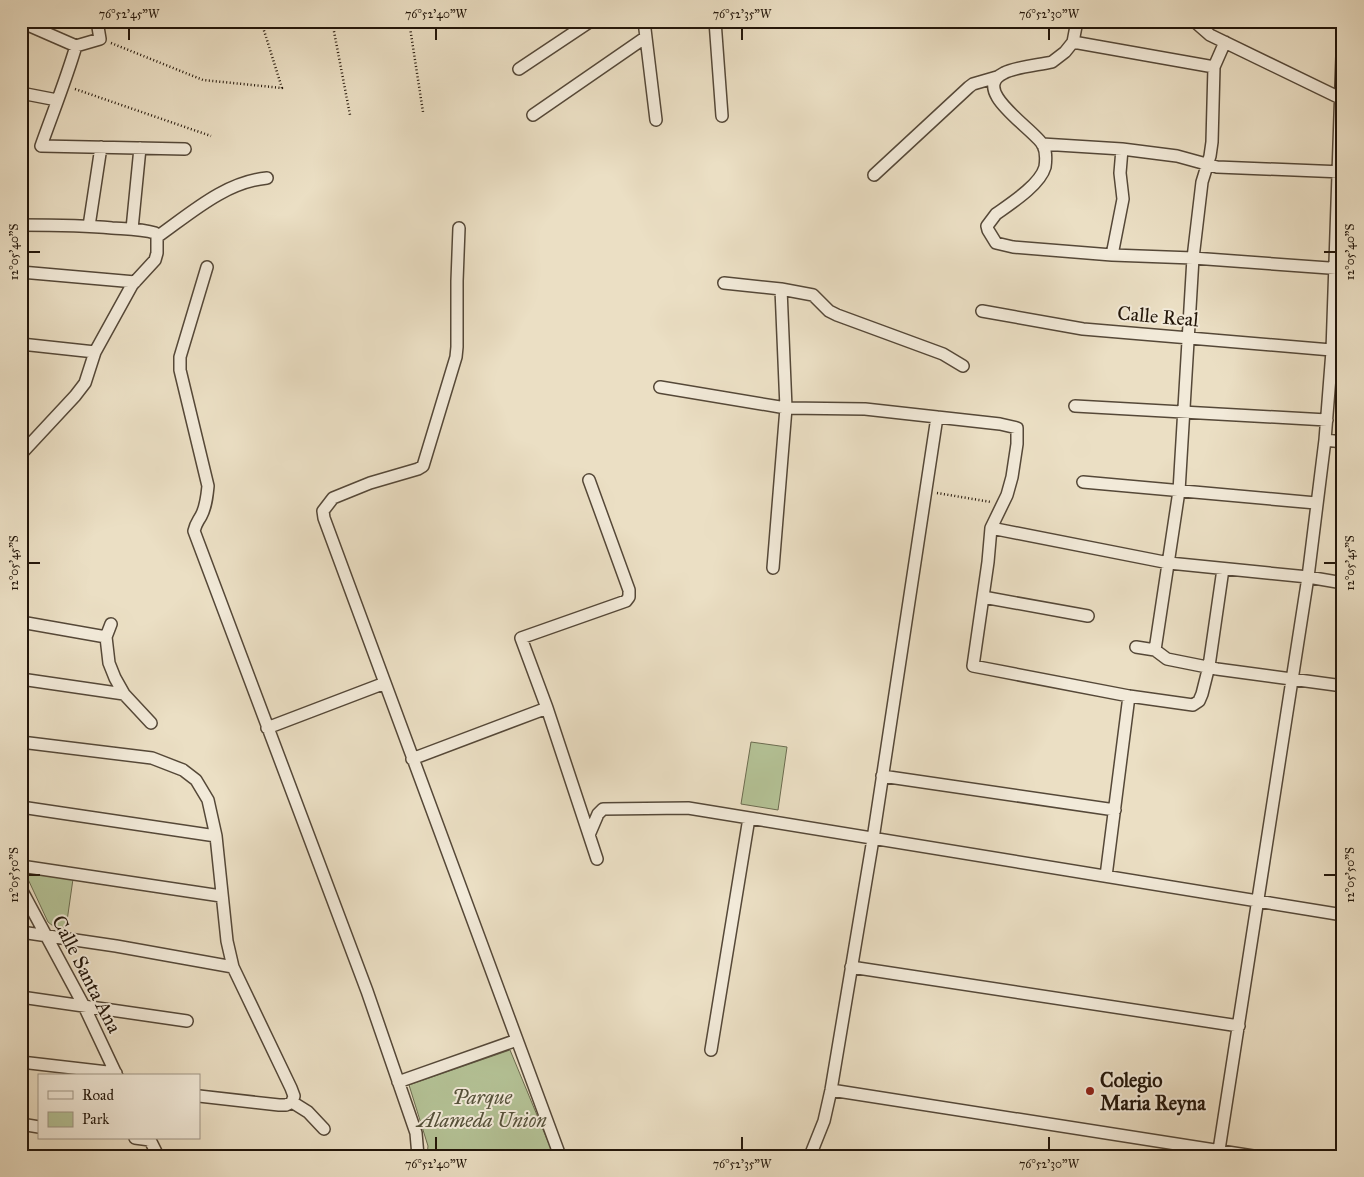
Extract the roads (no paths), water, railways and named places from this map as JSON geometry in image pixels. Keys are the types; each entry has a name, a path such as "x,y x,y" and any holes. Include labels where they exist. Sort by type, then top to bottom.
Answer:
{"street":[{"path":"21,22 42,33 76,46 100,39 97,21"},
{"path":"519,69 591,21"},
{"path":"644,21 656,120"},
{"path":"715,21 722,116"},
{"path":"874,175 968,87 997,77 1005,72 1052,62 1065,52 1073,42 1077,21"},
{"path":"1194,21 1210,34 1340,98"},
{"path":"1220,1150 1308,578 1316,503 1337,351 1340,98 1343,27"},
{"path":"533,115 646,37"},
{"path":"1073,42 1214,67"},
{"path":"1155,650 1179,491 1193,258 1202,182 1212,142 1214,67 1226,42"},
{"path":"76,46 64,86 57,100 41,146 185,149"},
{"path":"997,77 993,91 998,100 1042,144 1046,154 1044,168 1039,179 990,221 988,230 996,243 1013,247 1112,255 1193,258 1339,269"},
{"path":"21,93 57,100"},
{"path":"1042,144 1122,149 1177,156 1207,165 1340,172"},
{"path":"89,226 101,147"},
{"path":"132,229 140,148"},
{"path":"1112,255 1124,199 1120,173 1122,149"},
{"path":"157,237 207,200 234,187 256,179 267,178"},
{"path":"21,225 132,229 152,232 157,237 155,260 135,282 95,352 85,384 21,454"},
{"path":"459,228 456,281 456,352 423,466 370,483 333,498 323,511 412,759 560,1156"},
{"path":"207,267 180,357 180,370 208,486 207,498 194,532 367,991 416,1133 418,1156"},
{"path":"21,272 135,282"},
{"path":"724,284 781,289 813,295 829,311 837,315 943,354 963,366"},
{"path":"773,568 786,408 781,289"},
{"name":"Calle Real","path":"982,312 1083,328 1337,351"},
{"path":"21,344 95,352"},
{"path":"660,387 786,408 840,408 1000,424 1017,428 1017,444 1012,477 1007,495 991,528 973,666 1129,696 1193,705 1199,701 1202,694 1209,666 1223,569"},
{"path":"1075,406 1327,420"},
{"path":"810,1156 824,1121 831,1090 900,668 937,417"},
{"path":"1325,440 1343,442"},
{"path":"589,480 623,572 629,596 626,602 521,638 547,708 597,859"},
{"path":"1083,482 1316,503"},
{"path":"991,528 1168,563 1343,583"},
{"path":"983,597 1088,616"},
{"path":"21,622 106,637"},
{"path":"111,624 106,637 109,663 124,694 151,724"},
{"path":"1136,647 1155,650 1166,659 1343,686"},
{"path":"21,679 124,694"},
{"path":"267,728 385,683"},
{"path":"1106,876 1129,696"},
{"path":"412,759 547,708"},
{"path":"21,742 152,758 183,770 196,780 203,790 208,800 216,836 221,896 227,941 233,967 292,1088 294,1096 292,1102 286,1105 200,1096"},
{"path":"882,776 1115,810"},
{"path":"21,807 216,836"},
{"path":"589,835 601,811 606,808 688,808 1343,915"},
{"path":"711,1050 748,818"},
{"path":"21,866 221,896"},
{"name":"Calle Santa Ana","path":"21,889 84,1006 117,1074"},
{"path":"21,932 233,967"},
{"path":"851,966 1239,1026"},
{"path":"21,997 187,1021"},
{"path":"398,1082 517,1040"},
{"path":"21,1062 117,1074"},
{"path":"831,1090 1253,1156"},
{"path":"292,1102 308,1112 324,1129"},
{"path":"21,1124 38,1127"},
{"path":"151,1140 161,1155"}],"place":[{"name":"Colegio Maria Reyna","path":"1090,1091"}],"park label":[{"name":"Parque Alameda Union","path":"482,1108"}]}
